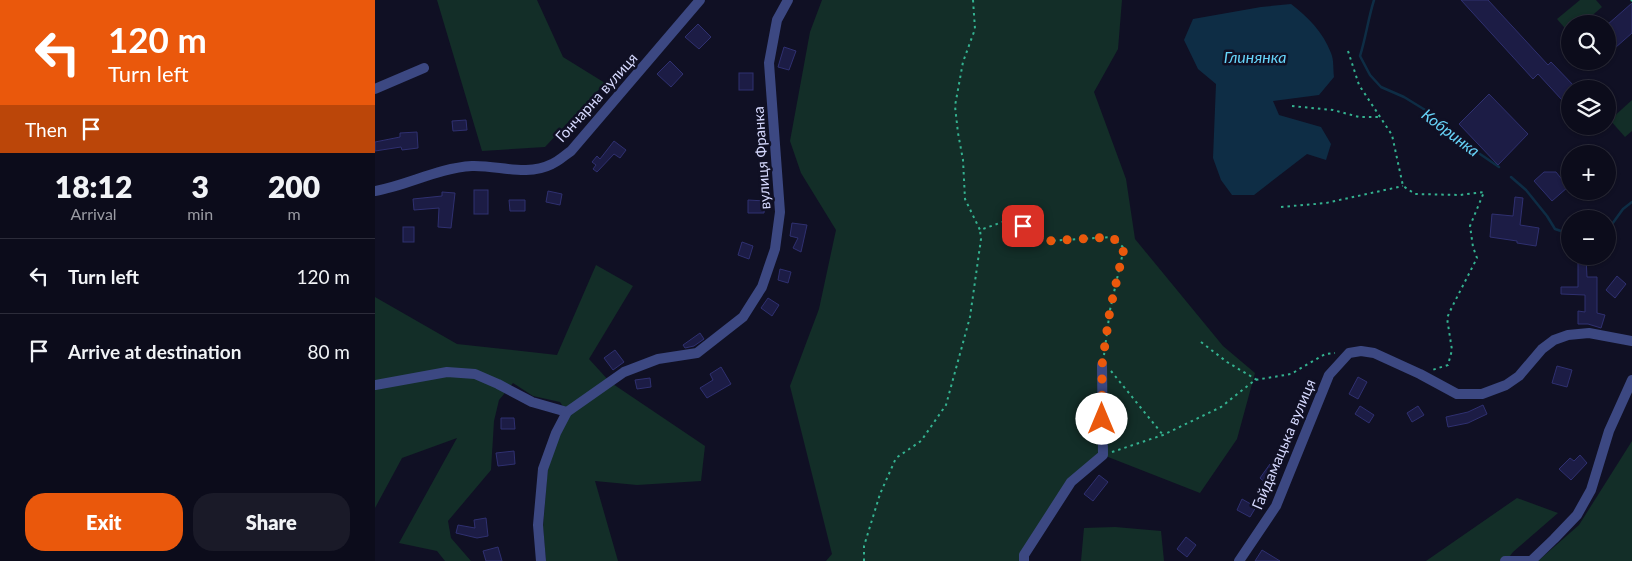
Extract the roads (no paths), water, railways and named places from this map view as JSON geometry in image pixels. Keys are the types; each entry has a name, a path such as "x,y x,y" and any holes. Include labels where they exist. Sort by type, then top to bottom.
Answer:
{"street":[{"name":"Гончарна вулиця","path":"375,191 395,187 427,175 472,166 524,171 552,164 571,151 700,0"},
{"name":"вулиця Франка","path":"541,561 538,525 543,469 556,433 567,412 624,372 658,359 697,353 743,317 762,287 775,249 780,212 769,63 777,20 788,0"},
{"path":"375,89 424,68"},
{"name":"Гайдамацька вулиця","path":"1239,561 1276,506 1329,375 1349,353 1361,351 1374,353 1420,374 1457,394 1482,394 1506,385 1519,376 1541,349 1554,340 1569,335 1589,334 1632,341"},
{"path":"1024,561 1024,554 1071,482 1103,455 1102,363"},
{"path":"375,385 447,372 475,374 533,402 567,412"},
{"path":"1505,561 1531,561 1577,515 1591,490 1609,432 1632,380"}],"water":[{"name":"Глинянка","path":"1291,4 1309,20 1324,38 1332,56 1334,77 1319,95 1273,101 1279,115 1321,127 1331,144 1326,160 1307,154 1254,195 1232,195 1221,180 1213,158 1216,84 1198,69 1184,40 1193,19 1261,7"}],"waterway":[{"name":"Кобринка","path":"1374,0 1360,56 1370,75 1381,87 1404,97 1435,116 1461,141 1499,167"},
{"name":"Кобринка","path":"1511,177 1526,190 1555,229 1561,231"},
{"name":"Кобринка","path":"1616,219 1623,209 1632,202"}]}
